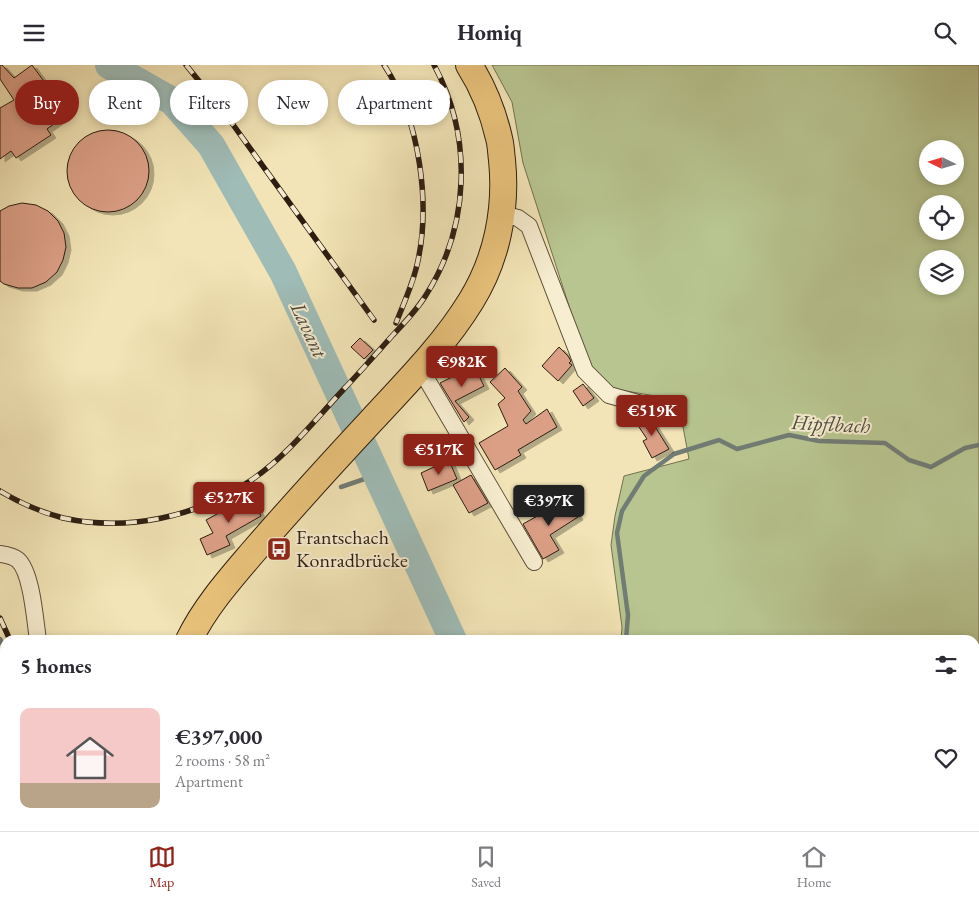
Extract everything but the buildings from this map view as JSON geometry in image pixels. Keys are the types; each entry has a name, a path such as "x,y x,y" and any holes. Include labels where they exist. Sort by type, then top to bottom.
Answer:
{"main road":[{"path":"192,635 197,623 228,582 302,495 420,368 448,334 472,300 488,267 497,240 502,214 503,176 499,139 490,106 469,65"}],"street":[{"path":"502,214 518,218 529,226 585,371 609,395 656,407"},
{"path":"420,368 534,562"},
{"path":"0,554 10,555 25,569 29,579 37,635"}],"green space":[{"path":"492,65 979,65 979,635 621,635 622,627 611,545 624,476 689,459 678,400 609,388 588,365 523,163 512,102"}],"waterway":[{"name":"Lavant","path":"109,65 172,101 211,145 283,272 451,635"},
{"name":"Hipflbach","path":"626,635 628,615 617,533 622,511 644,476 674,454 719,440 737,449 789,435 819,441 885,443 909,460 931,467 965,448 979,445"},
{"path":"341,487 376,475"}],"railway":[{"path":"186,65 221,108 374,320"},
{"path":"384,65 396,87 414,137 420,164 422,191 423,219 421,245 416,269 396,323"},
{"path":"0,491 31,507 63,518 87,522 136,522 161,518 207,504 250,481 288,450 414,311 426,295 441,268 451,240 458,211 461,181 460,151 447,93 434,65"},
{"path":"0,618 8,635"}],"place":[{"name":"Frantschach Konradbrücke","path":"279,549"}]}
